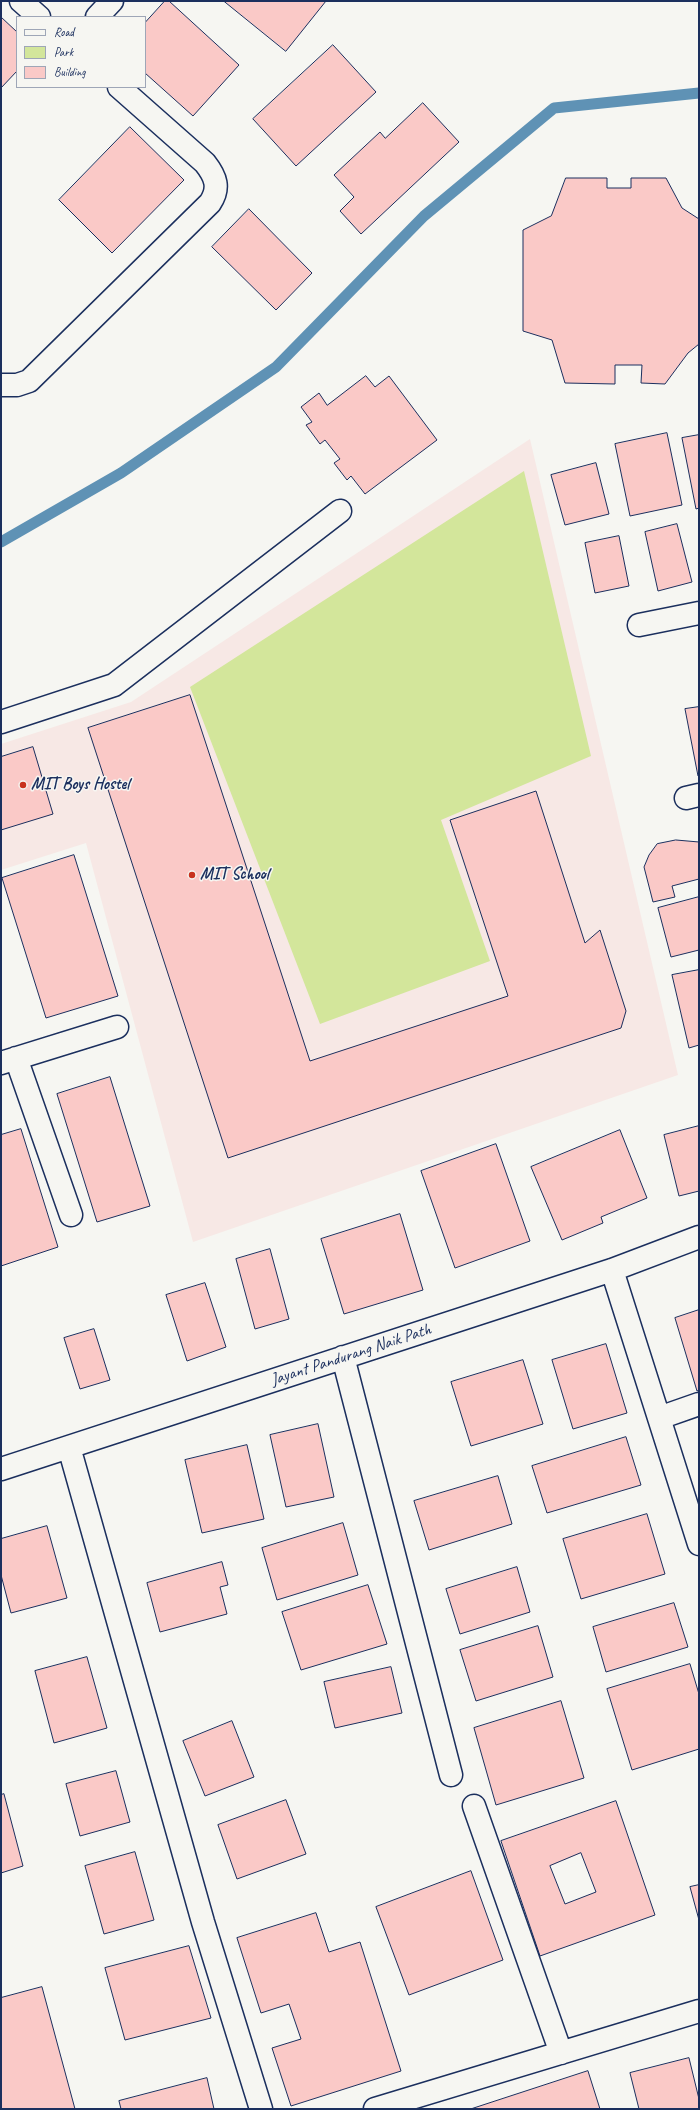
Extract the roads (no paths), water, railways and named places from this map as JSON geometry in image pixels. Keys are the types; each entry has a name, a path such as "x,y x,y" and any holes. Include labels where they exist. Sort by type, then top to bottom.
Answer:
{"street":[{"path":"21,1 38,16"},
{"path":"98,16 112,1"},
{"path":"1,385 17,385 29,381 210,203 216,194 216,184 213,173 205,162 120,88"},
{"path":"1,722 114,685 340,511"},
{"path":"639,625 699,614"},
{"path":"71,1215 9,1061 116,1028"},
{"name":"Jayant Pandurang Naik Path","path":"1,1469 612,1270 699,1237"},
{"path":"612,1270 699,1544"},
{"path":"343,1358 451,1775"},
{"path":"659,1418 699,1404"},
{"path":"69,1447 203,1922 261,2109"},
{"path":"474,1806 561,2053"},
{"path":"375,2109 699,2011"}],"waterway":[{"path":"1,542 121,473 276,367 424,216 554,108 699,93"}],"place":[{"name":"MIT Boys Hostel","path":"23,785"},
{"name":"MIT School","path":"192,875"}]}
